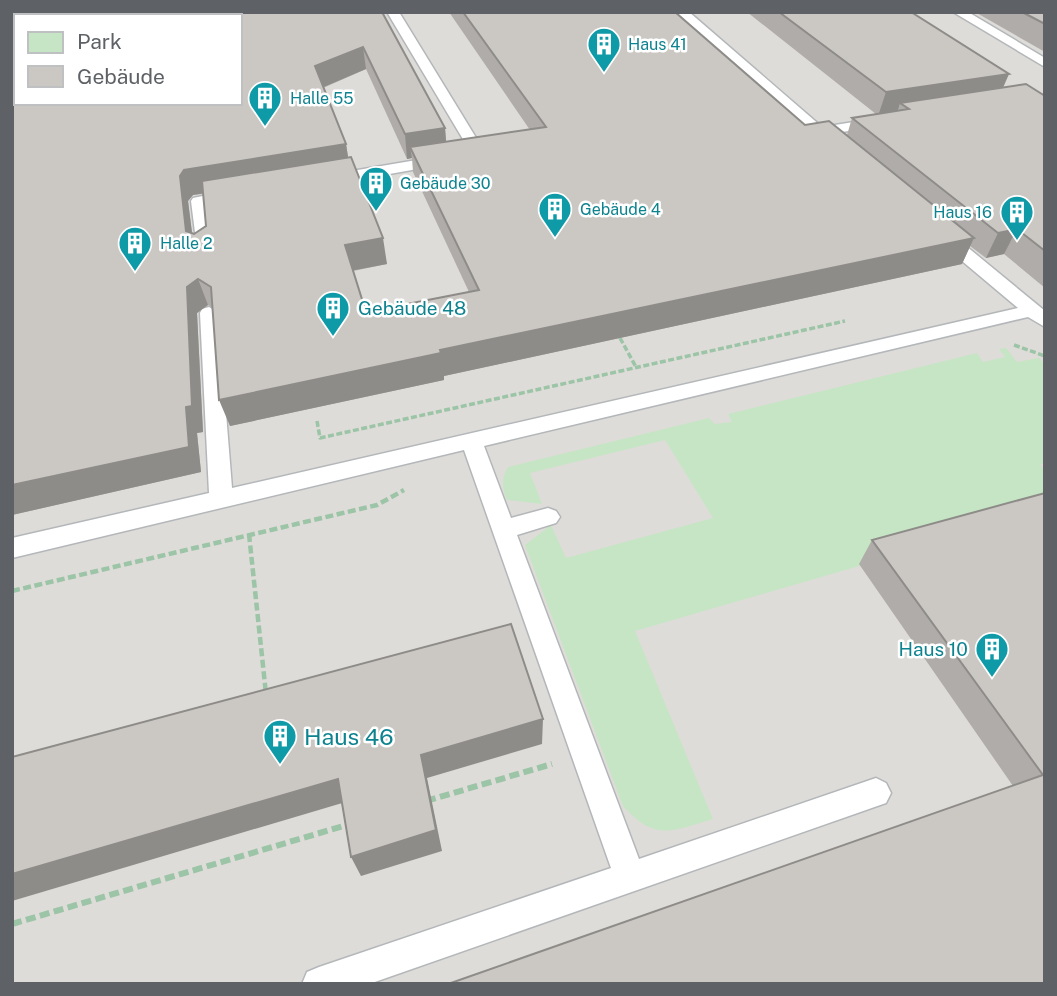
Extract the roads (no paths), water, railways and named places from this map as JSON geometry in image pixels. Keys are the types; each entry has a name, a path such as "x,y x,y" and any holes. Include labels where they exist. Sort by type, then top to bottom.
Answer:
{"lane":[{"path":"309,183 479,154 393,12"},
{"path":"682,12 849,157"},
{"path":"959,12 1045,63"},
{"path":"819,132 898,119"},
{"path":"204,252 199,201 254,192"},
{"path":"930,225 1038,316"},
{"path":"209,313 221,499"},
{"path":"12,548 471,441 1038,316"},
{"path":"471,441 630,877"},
{"path":"502,530 548,517"},
{"path":"319,984 876,793"}],"place":[{"name":"Haus 41","path":"604,74"},
{"name":"Halle 55","path":"265,128"},
{"name":"Gebäude 30","path":"376,213"},
{"name":"Gebäude 4","path":"555,239"},
{"name":"Haus 16","path":"1017,242"},
{"name":"Halle 2","path":"135,273"},
{"name":"Gebäude 48","path":"333,338"},
{"name":"Haus 10","path":"992,679"},
{"name":"Haus 46","path":"280,766"}]}
